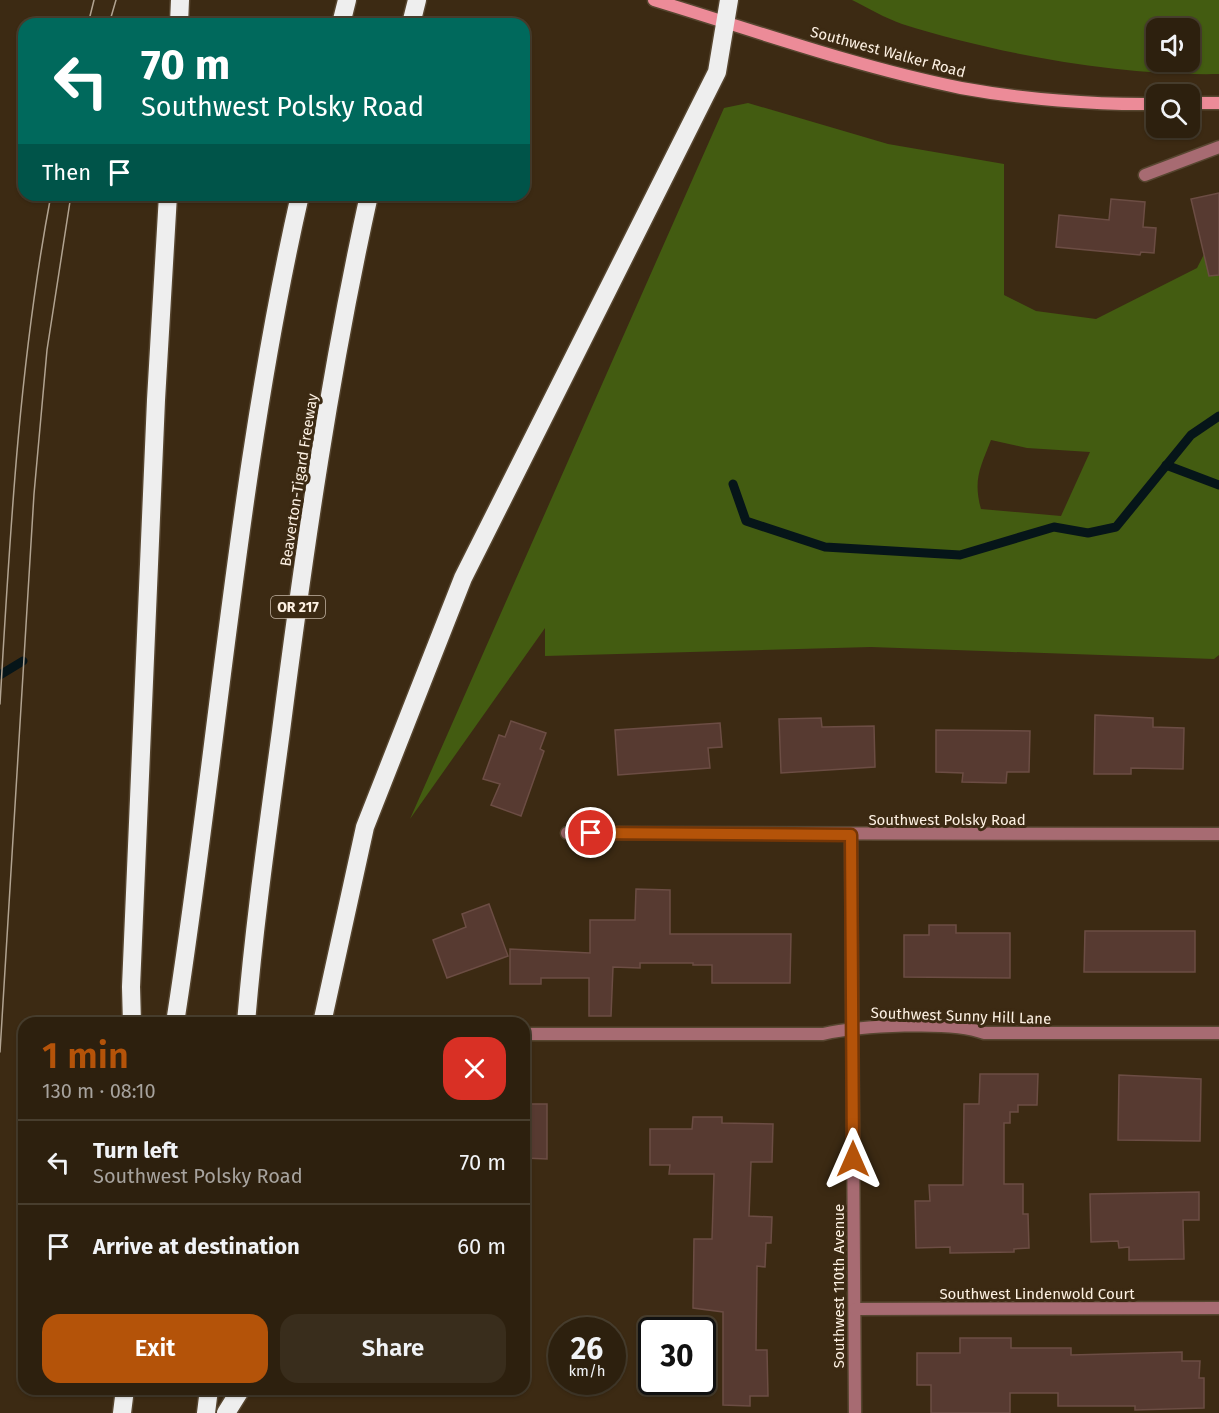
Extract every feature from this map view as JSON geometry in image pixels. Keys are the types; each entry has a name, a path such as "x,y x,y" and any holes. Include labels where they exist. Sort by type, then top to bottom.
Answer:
{"highway":[{"path":"179,18 180,0"},
{"path":"342,18 347,0"},
{"path":"412,18 417,0"},
{"path":"323,1017 365,827 463,578 717,72 729,0"},
{"path":"132,1017 131,987 155,423 168,201"},
{"path":"176,1017 258,424 299,201"},
{"name":"Beaverton-Tigard Freeway","path":"247,1017 293,638 328,408 351,277 368,201"},
{"path":"122,1413 124,1395"},
{"path":"206,1413 208,1395"},
{"path":"226,1413 237,1395"}],"main road":[{"name":"Southwest Walker Road","path":"654,0 881,69 963,88 1052,98 1146,103"},
{"path":"1200,103 1219,102"}],"street":[{"path":"1145,175 1219,147"},
{"name":"Southwest Polsky Road","path":"567,833 1219,834"},
{"name":"Southwest 110th Avenue","path":"851,835 855,1413"},
{"name":"Southwest Sunny Hill Lane","path":"530,1034 823,1034 852,1027 963,1027 984,1033 1219,1033"},
{"name":"Southwest Lindenwold Court","path":"855,1309 1219,1308"}],"green space":[{"path":"852,0 1219,0 1219,74 1153,72 1200,72 1200,18 1146,18 1146,71 1100,67 1018,54 939,35 883,16"},
{"path":"748,103 888,144 1004,164 1004,295 1036,311 1096,319 1197,268 1219,225 1219,655 1214,659 871,647 545,656 545,628 410,819 724,108","holes":["991,440 1027,448 1090,452 1061,516 981,509 978,482 981,466"]}],"building":[{"path":"1219,193 1219,275 1209,276 1191,199"},
{"path":"1111,199 1145,202 1143,227 1156,228 1154,253 1141,252 1140,255 1056,247 1059,215 1109,220"},
{"path":"1095,715 1153,718 1153,727 1184,728 1183,769 1131,768 1131,774 1094,774"},
{"path":"821,718 822,727 874,726 875,767 781,773 779,719"},
{"path":"511,721 546,733 540,749 544,751 521,816 491,805 500,784 483,779 499,735 505,737"},
{"path":"720,723 722,747 708,748 710,768 618,775 615,730"},
{"path":"936,730 1030,731 1029,772 1007,772 1006,783 962,782 963,773 936,772"},
{"path":"636,889 670,890 670,934 791,934 790,983 712,983 712,965 693,965 693,963 640,963 640,968 613,967 611,1016 589,1016 589,978 541,978 541,984 510,984 510,949 590,953 590,920 635,920"},
{"path":"489,904 508,956 447,978 433,940 466,927 462,914"},
{"path":"929,925 956,925 956,933 1010,933 1010,978 904,977 904,935 929,935"},
{"path":"1085,931 1195,931 1195,972 1084,972"},
{"path":"980,1074 1038,1074 1037,1105 1018,1105 1018,1112 1010,1112 1010,1123 1004,1123 1004,1184 1023,1184 1023,1214 1028,1214 1029,1248 1014,1249 1014,1252 950,1253 950,1247 916,1248 915,1201 930,1201 929,1185 963,1185 964,1104 979,1104"},
{"path":"1119,1075 1201,1079 1200,1141 1118,1140"},
{"path":"530,1104 547,1104 547,1159 530,1158"},
{"path":"693,1117 722,1117 722,1123 773,1124 772,1162 751,1162 749,1216 772,1217 771,1243 766,1243 765,1267 757,1266 756,1350 767,1350 768,1396 750,1396 750,1406 723,1405 723,1312 693,1308 694,1239 712,1239 714,1174 669,1174 670,1165 650,1165 650,1129 692,1129"},
{"path":"1199,1192 1199,1220 1183,1220 1184,1259 1129,1260 1129,1247 1119,1248 1118,1241 1091,1242 1090,1194"},
{"path":"960,1338 1011,1338 1011,1348 1071,1348 1071,1355 1182,1352 1182,1361 1200,1361 1199,1378 1204,1378 1204,1408 1135,1410 1135,1406 1058,1406 1058,1393 1010,1393 1010,1413 931,1413 931,1385 917,1385 917,1353 960,1353"}],"waterway":[{"path":"733,484 746,521 825,547 960,555 1054,527 1088,533 1116,527 1191,435 1219,416"},
{"path":"1166,465 1219,485"},
{"path":"0,675 23,661"}],"tram line":[{"path":"90,18 94,0"},
{"path":"111,18 116,0"},
{"path":"0,704 23,385 50,201"},
{"path":"0,1052 34,494 47,350 70,201"}],"route":[{"path":"591,833 851,835 853,1159"}]}
